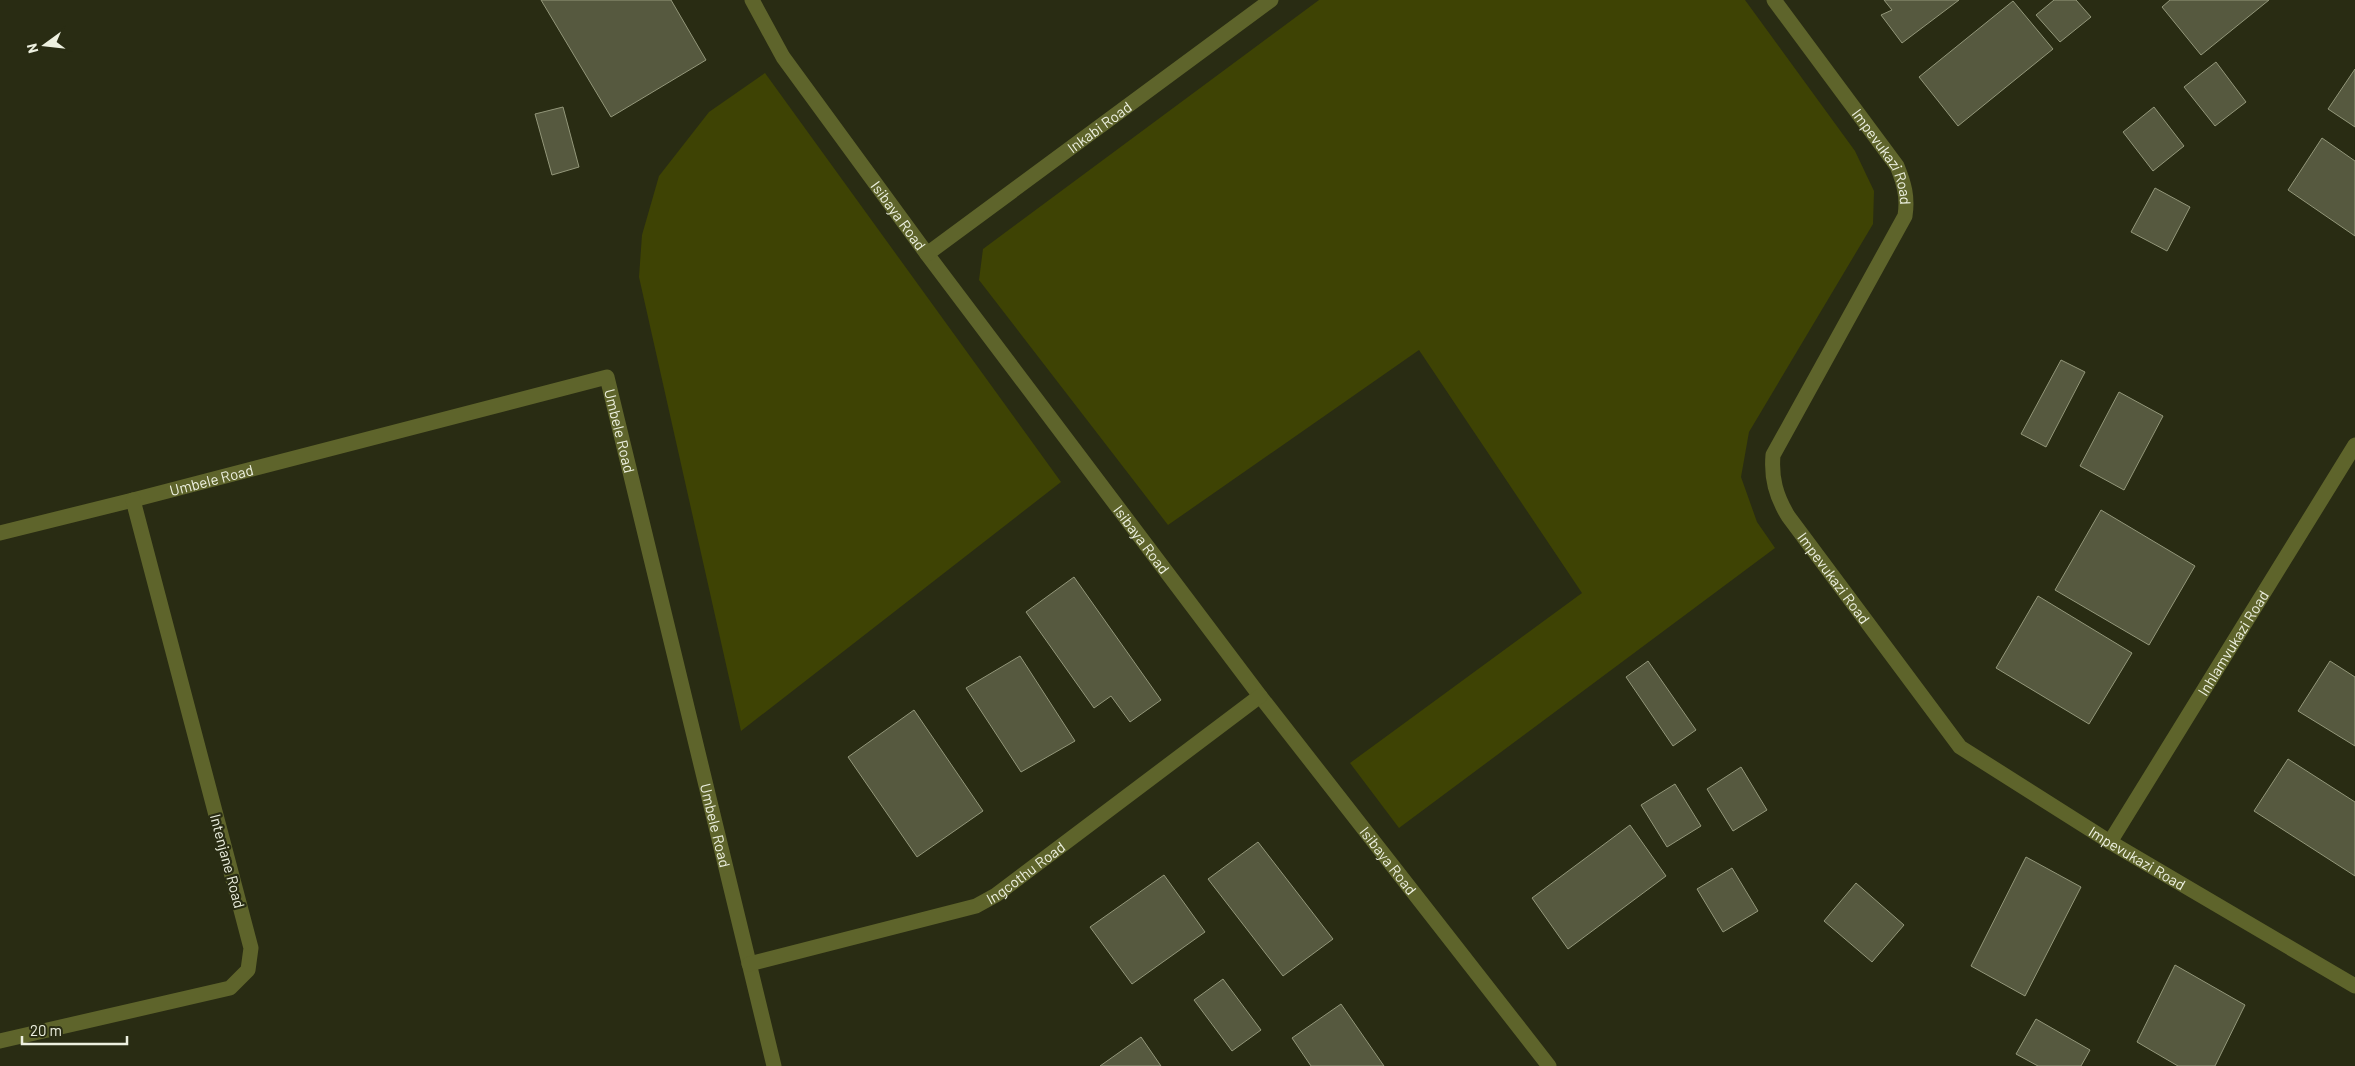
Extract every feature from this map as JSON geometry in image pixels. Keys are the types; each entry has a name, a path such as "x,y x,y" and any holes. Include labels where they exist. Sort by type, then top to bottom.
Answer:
{"street":[{"name":"Isibaya Road","path":"752,0 783,57 927,254 1260,696 1549,1066"},
{"name":"Inkabi Road","path":"927,254 1271,0"},
{"name":"Impevukazi Road","path":"1774,0 1897,166 1907,201 1905,216 1773,455 1772,471 1780,503 1960,747 2110,842 2355,986"},
{"name":"Umbele Road","path":"0,533 607,377 774,1066"},
{"name":"Inhlamvukazi Road","path":"2110,842 2355,445"},
{"name":"Intenjane Road","path":"0,1041 230,988 248,970 251,948 133,500"},
{"name":"Ingcothu Road","path":"749,964 976,906 996,895 1260,696"}],"green space":[{"path":"1319,0 1745,0 1855,151 1874,191 1873,224 1749,432 1741,477 1757,522 1775,548 1399,828 1350,763 1582,593 1419,350 1168,525 979,280 983,249"},
{"path":"765,73 1061,482 741,731 639,277 642,235 659,176 709,112"}],"building":[{"path":"541,0 671,0 706,60 611,117"},
{"path":"1884,0 1959,0 1902,43 1881,15 1892,10"},
{"path":"2054,0 2076,0 2091,17 2060,42 2036,15"},
{"path":"2170,0 2269,0 2201,55 2162,7"},
{"path":"2013,1 2053,49 1958,126 1919,77"},
{"path":"2216,62 2246,102 2215,126 2184,87"},
{"path":"2355,69 2355,127 2328,109"},
{"path":"563,107 579,167 552,175 535,114"},
{"path":"2154,107 2184,146 2153,171 2123,132"},
{"path":"2322,138 2355,161 2355,236 2288,190"},
{"path":"2155,188 2190,207 2167,251 2131,232"},
{"path":"2061,360 2085,372 2046,447 2021,434"},
{"path":"2119,392 2163,416 2124,490 2080,466"},
{"path":"2101,510 2195,566 2149,645 2055,590"},
{"path":"1074,577 1161,700 1130,722 1111,696 1094,708 1026,612"},
{"path":"2038,596 2132,653 2089,724 1996,668"},
{"path":"1020,656 1075,741 1021,772 966,688"},
{"path":"1648,661 1696,730 1673,746 1626,677"},
{"path":"2330,661 2355,677 2355,746 2298,711"},
{"path":"914,710 983,811 917,857 848,757"},
{"path":"2288,759 2355,802 2355,876 2254,811"},
{"path":"1741,767 1767,810 1733,831 1707,789"},
{"path":"1675,784 1701,826 1667,847 1641,805"},
{"path":"1630,825 1666,876 1568,949 1532,898"},
{"path":"1258,842 1333,939 1283,976 1208,879"},
{"path":"2026,857 2081,887 2025,996 1971,966"},
{"path":"1732,868 1758,911 1723,932 1697,889"},
{"path":"1164,875 1205,932 1132,984 1090,927"},
{"path":"1856,883 1904,925 1872,962 1824,921"},
{"path":"2175,965 2245,1005 2215,1066 2178,1066 2137,1042"},
{"path":"1223,979 1261,1030 1232,1051 1194,1000"},
{"path":"1341,1004 1384,1066 1311,1066 1292,1038"},
{"path":"2036,1019 2090,1050 2081,1066 2038,1066 2016,1054"},
{"path":"1141,1037 1161,1066 1100,1066"}]}
